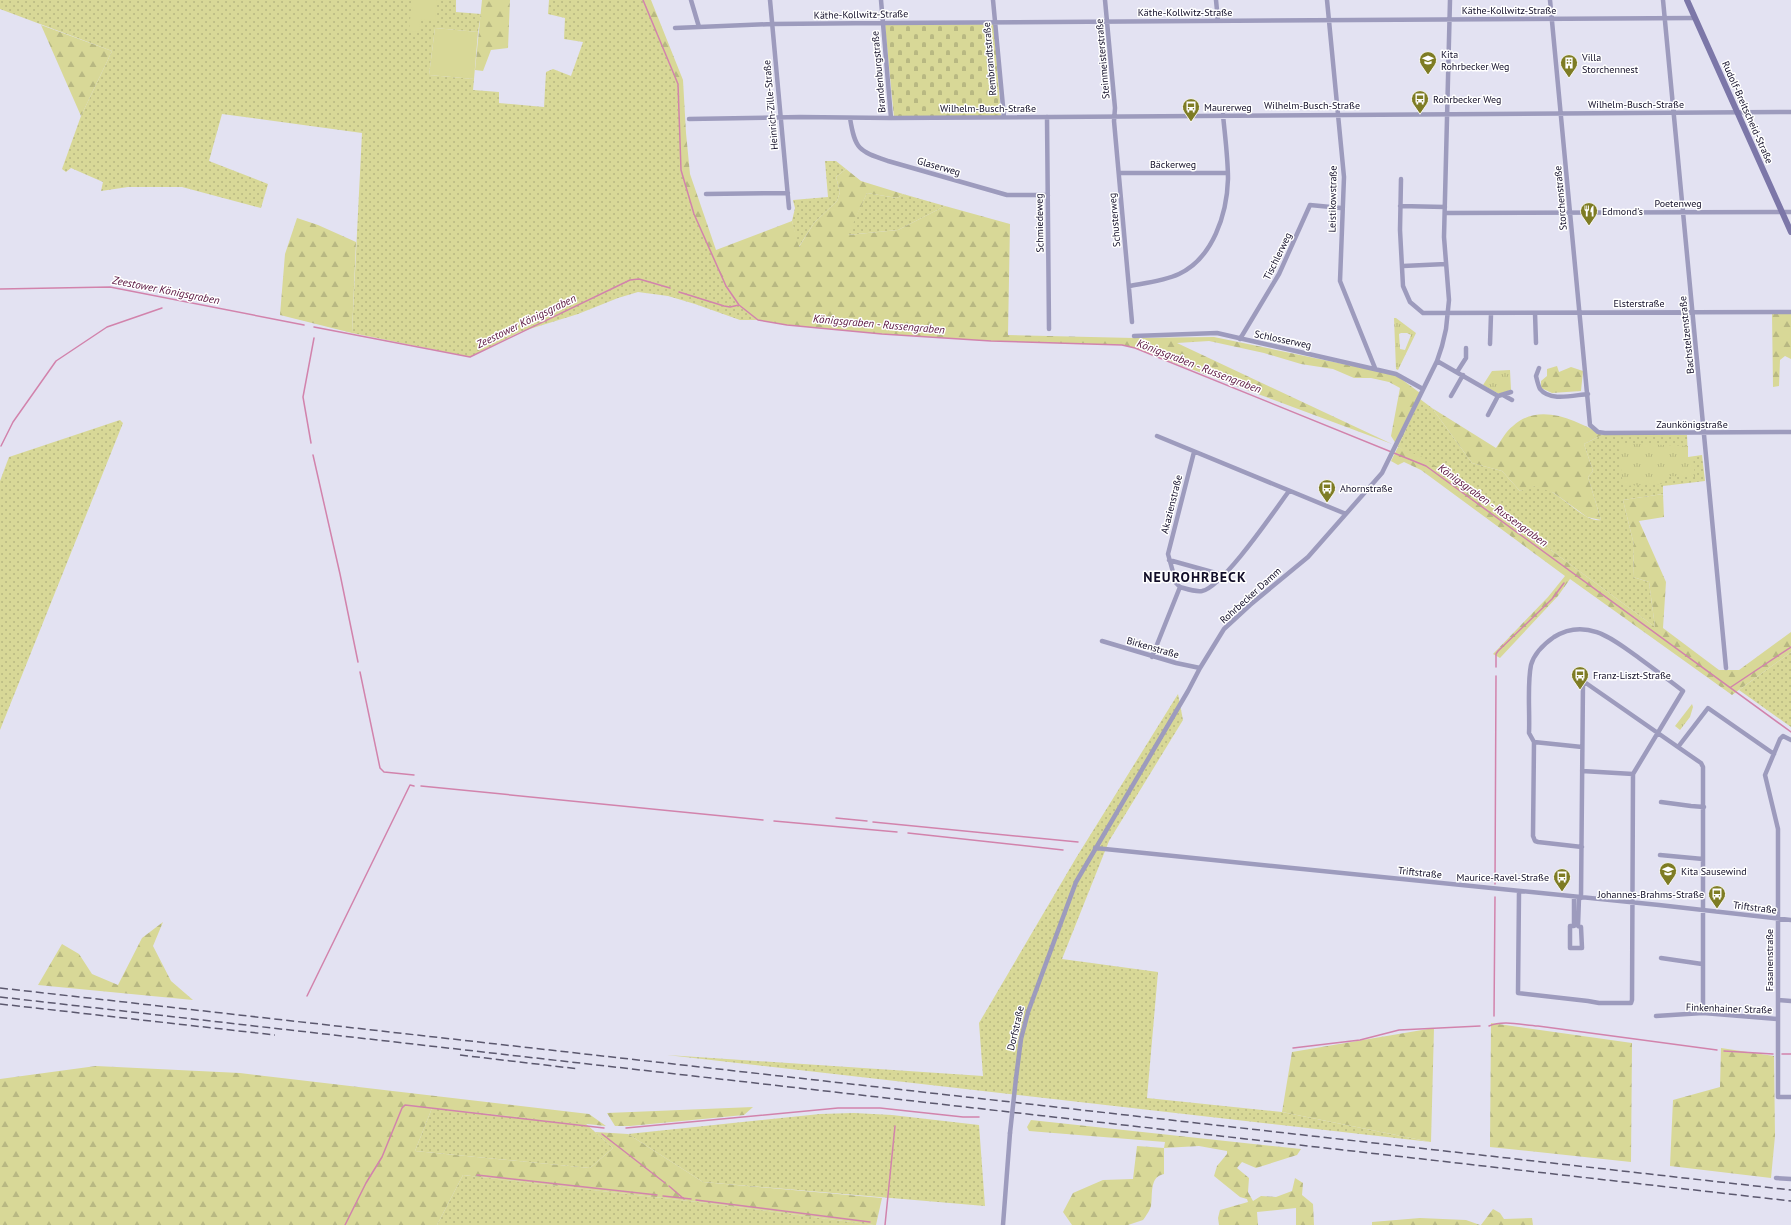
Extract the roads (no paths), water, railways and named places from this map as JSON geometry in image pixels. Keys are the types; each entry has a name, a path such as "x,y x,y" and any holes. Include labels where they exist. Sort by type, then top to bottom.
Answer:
{"street":[{"path":"691,0 699,27"},
{"name":"Heinrich-Zille-Straße","path":"770,0 789,208"},
{"name":"Brandenburgstraße","path":"881,0 891,118"},
{"name":"Rembrandtstraße","path":"993,0 1004,117"},
{"name":"Steinmeisterstraße","path":"1105,0 1114,116"},
{"path":"1216,0 1218,21"},
{"name":"Leistikowstraße","path":"1327,0 1344,177 1341,208 1340,281 1375,368"},
{"path":"1422,390 1437,361 1442,346 1448,314 1449,286 1444,237 1450,0"},
{"name":"Storchenstraße","path":"1550,0 1590,425 1594,428"},
{"name":"Bachstelzenstraße","path":"1663,0 1672,112 1678,157 1705,433 1726,668"},
{"name":"Rudolf-Breitscheid-Straße","path":"1687,0 1791,232"},
{"name":"Käthe-Kollwitz-Straße","path":"675,28 772,24 1695,18"},
{"name":"Wilhelm-Busch-Straße","path":"689,119 1791,112"},
{"path":"1129,286 1178,275 1194,265 1210,246 1218,231 1228,186 1223,115"},
{"name":"Schusterweg","path":"1114,116 1132,322"},
{"name":"Schmiedeweg","path":"1047,117 1049,329"},
{"name":"Glaserweg","path":"850,118 854,140 859,148 888,161 1007,195 1048,195"},
{"name":"Bäckerweg","path":"1119,173 1228,173"},
{"name":"Elsterstraße","path":"1401,179 1400,206 1403,286 1406,294 1414,305 1423,313 1791,312"},
{"path":"706,194 788,193"},
{"name":"Tischlerweg","path":"1240,339 1279,274 1310,205 1341,208"},
{"path":"1400,206 1445,206"},
{"name":"Poetenweg","path":"1445,213 1791,212"},
{"path":"1403,266 1446,264"},
{"path":"1535,313 1536,343"},
{"path":"1490,344 1491,314"},
{"name":"Schlosserweg","path":"1134,336 1217,333 1375,368 1396,374 1422,390"},
{"path":"1457,372 1466,358 1466,348"},
{"path":"1437,361 1463,376 1512,400"},
{"path":"1539,368 1536,376 1540,389 1545,393 1556,397 1588,394"},
{"path":"1451,396 1463,376"},
{"name":"Rohrbecker Damm","path":"1095,848 1224,629 1250,604 1308,557 1382,473 1392,456 1422,390"},
{"path":"1488,415 1500,395 1511,392"},
{"name":"Zaunkönigstraße","path":"1594,428 1598,432 1605,433 1791,432"},
{"path":"1157,436 1346,514"},
{"name":"Akazienstraße","path":"1180,587 1176,583 1168,554 1194,452"},
{"path":"1152,657 1180,587 1202,590 1208,588 1223,575 1256,538 1289,491"},
{"path":"1169,560 1223,575"},
{"path":"1519,892 1518,993 1588,1000 1599,1003 1630,1003 1632,1000 1633,774 1684,691 1612,638 1592,630 1560,633 1541,647 1531,665 1529,733 1534,742 1533,836 1538,842 1582,847"},
{"name":"Birkenstraße","path":"1102,641 1152,657 1200,668"},
{"path":"1576,926 1582,847 1582,747 1584,681 1703,765 1703,1014"},
{"path":"1678,747 1708,708 1774,754"},
{"name":"Fasanenstraße","path":"1791,740 1783,736 1780,739 1765,775 1778,829 1778,1097 1791,1097"},
{"path":"1534,742 1582,747"},
{"path":"1582,771 1633,774"},
{"path":"1661,802 1704,807"},
{"name":"Triftstraße","path":"1095,848 1791,920"},
{"name":"Dorfstraße","path":"1003,1225 1010,1132 1021,1039 1031,1000 1073,888 1095,848"},
{"path":"1660,855 1703,859"},
{"path":"1570,926 1576,926 1582,927 1582,948 1570,948 1570,926"},
{"path":"1661,958 1702,964"},
{"path":"1778,1000 1791,1001"},
{"name":"Finkenhainer Straße","path":"1656,1016 1703,1014 1777,1019"},
{"path":"1776,1178 1791,1179"}],"waterway":[{"name":"Königsgraben - Russengraben","path":"643,0 678,84 681,170 694,214 726,286 739,305 758,320 787,325 882,334 991,341 1122,345 1135,348 1426,466 1791,732"},
{"name":"Zeestower Königsgraben","path":"314,327 470,357 630,280 639,279 670,288"},
{"name":"Zeestower Königsgraben","path":"0,289 110,287 304,325"},
{"name":"Zeestower Königsgraben","path":"679,292 724,306 730,307 739,305"},
{"path":"1,446 13,422 56,361 107,327 162,308"},
{"path":"311,443 303,397 314,338"},
{"path":"313,455 358,662"},
{"path":"1496,667 1496,654 1498,651 1552,599 1564,583"},
{"name":"Königsgraben - Russengraben","path":"1731,687 1791,647"},
{"path":"360,672 380,768 384,772 414,775"},
{"path":"1495,884 1496,676"},
{"path":"307,996 410,785 414,786"},
{"path":"421,786 763,820"},
{"path":"836,818 867,821"},
{"path":"774,821 897,832"},
{"path":"873,822 1078,842"},
{"path":"908,833 1063,850"},
{"path":"1494,1016 1495,897"},
{"path":"1489,1026 1500,1023 1519,1024 1717,1050"},
{"path":"1293,1048 1360,1040 1399,1030 1480,1026"},
{"path":"1724,1051 1773,1054"},
{"path":"1782,1054 1791,1054"},
{"path":"345,1225 366,1183 382,1157 402,1108 405,1105 604,1128"},
{"path":"626,1128 838,1108 880,1108 963,1117 979,1117"},
{"path":"885,1225 895,1126"},
{"path":"602,1134 665,1183"},
{"path":"477,1175 657,1195"},
{"path":"669,1186 684,1199"},
{"path":"663,1196 691,1199"},
{"path":"696,1200 870,1222"}],"railway":[{"path":"0,988 1791,1190"},
{"path":"0,997 1791,1201"},
{"path":"0,1004 275,1035"},
{"path":"460,1055 579,1069"}],"place":[{"name":"Kita Rohrbecker Weg","path":"1428,75"},
{"name":"Villa Storchennest","path":"1569,78"},
{"name":"Rohrbecker Weg","path":"1420,114"},
{"name":"Maurerweg","path":"1191,122"},
{"name":"Edmond's","path":"1589,226"},
{"name":"Ahornstraße","path":"1327,503"},
{"name":"Franz-Liszt-Straße","path":"1580,690"},
{"name":"Kita Sausewind","path":"1668,886"},
{"name":"Maurice-Ravel-Straße","path":"1562,892"},
{"name":"Johannes-Brahms-Straße","path":"1717,909"}],"district":[{"name":"NEUROHRBECK","path":"1195,577"}]}
